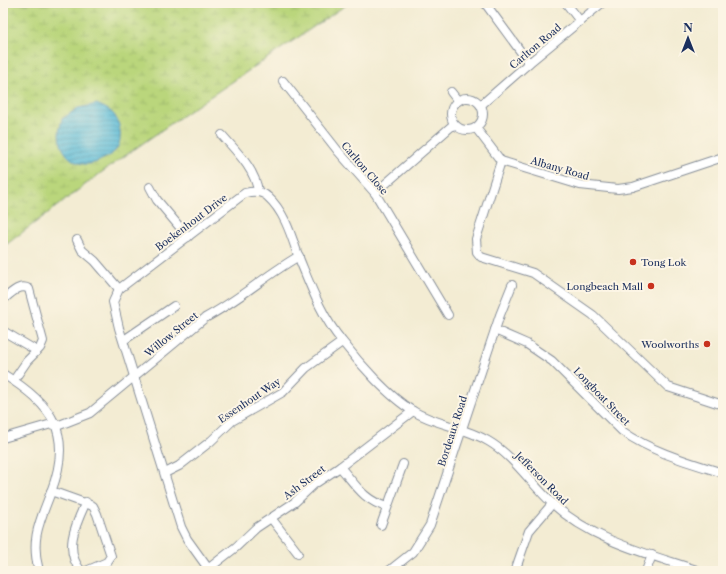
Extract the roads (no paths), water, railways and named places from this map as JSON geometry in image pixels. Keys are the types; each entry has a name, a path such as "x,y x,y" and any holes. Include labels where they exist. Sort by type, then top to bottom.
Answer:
{"street":[{"path":"485,3 529,62"},
{"path":"566,3 580,21"},
{"name":"Carlton Road","path":"481,105 529,62 602,3"},
{"name":"Carlton Close","path":"283,81 338,151 375,193 448,314"},
{"path":"451,92 458,101"},
{"path":"468,98 473,99 481,105 483,115 480,124 476,128 472,130 462,130 454,124 451,114 454,104 458,101 468,98"},
{"path":"375,193 454,124"},
{"path":"476,128 501,161 476,239 477,252 481,256 534,273 594,314 668,387 723,405"},
{"path":"222,135 251,171 258,186 258,192 268,197 286,223 318,303 342,342 388,392 413,411 463,431"},
{"name":"Albany Road","path":"501,161 580,185 618,189 655,180 723,157"},
{"path":"150,187 158,200 188,237"},
{"name":"Boekenhout Drive","path":"119,289 245,193 258,192"},
{"path":"78,240 82,250 95,261 119,289 114,298 114,307 180,527 209,570"},
{"name":"Willow Street","path":"3,438 90,413 135,374 164,353 206,318 223,309 281,266 299,256"},
{"name":"Bordeaux Road","path":"389,571 413,552 430,525 463,431 495,330 512,284"},
{"path":"3,300 20,288 25,287 29,289 42,337 40,348 14,380"},
{"path":"124,340 174,306"},
{"name":"Longboat Street","path":"495,330 527,344 552,361 622,431 634,440 648,448 723,473"},
{"path":"3,331 37,351"},
{"name":"Essenhout Way","path":"165,473 179,466 232,422 283,392 306,368 342,342"},
{"path":"3,374 14,380 42,404 56,424 59,445 58,467 51,491 38,522 35,540 35,556 38,571"},
{"name":"Ash Street","path":"209,570 256,528 294,502 313,485 340,467 413,411"},
{"name":"Jefferson Road","path":"463,431 487,440 498,448 552,504 584,527 604,538 699,571"},
{"path":"381,525 403,464"},
{"path":"340,467 364,495 374,503 387,507"},
{"path":"51,491 86,502 93,506 97,514 111,556 107,562 86,571"},
{"path":"81,571 74,559 71,543 86,502"},
{"path":"515,571 529,531 552,504"},
{"path":"271,518 298,553"},
{"path":"646,571 652,555"}],"water":[{"path":"97,104 109,110 115,116 119,124 120,139 118,148 107,157 97,162 83,164 71,159 63,149 59,135 62,119 78,108"}],"place":[{"name":"Tong Lok","path":"633,262"},
{"name":"Longbeach Mall","path":"651,286"},
{"name":"Woolworths","path":"707,344"}]}
